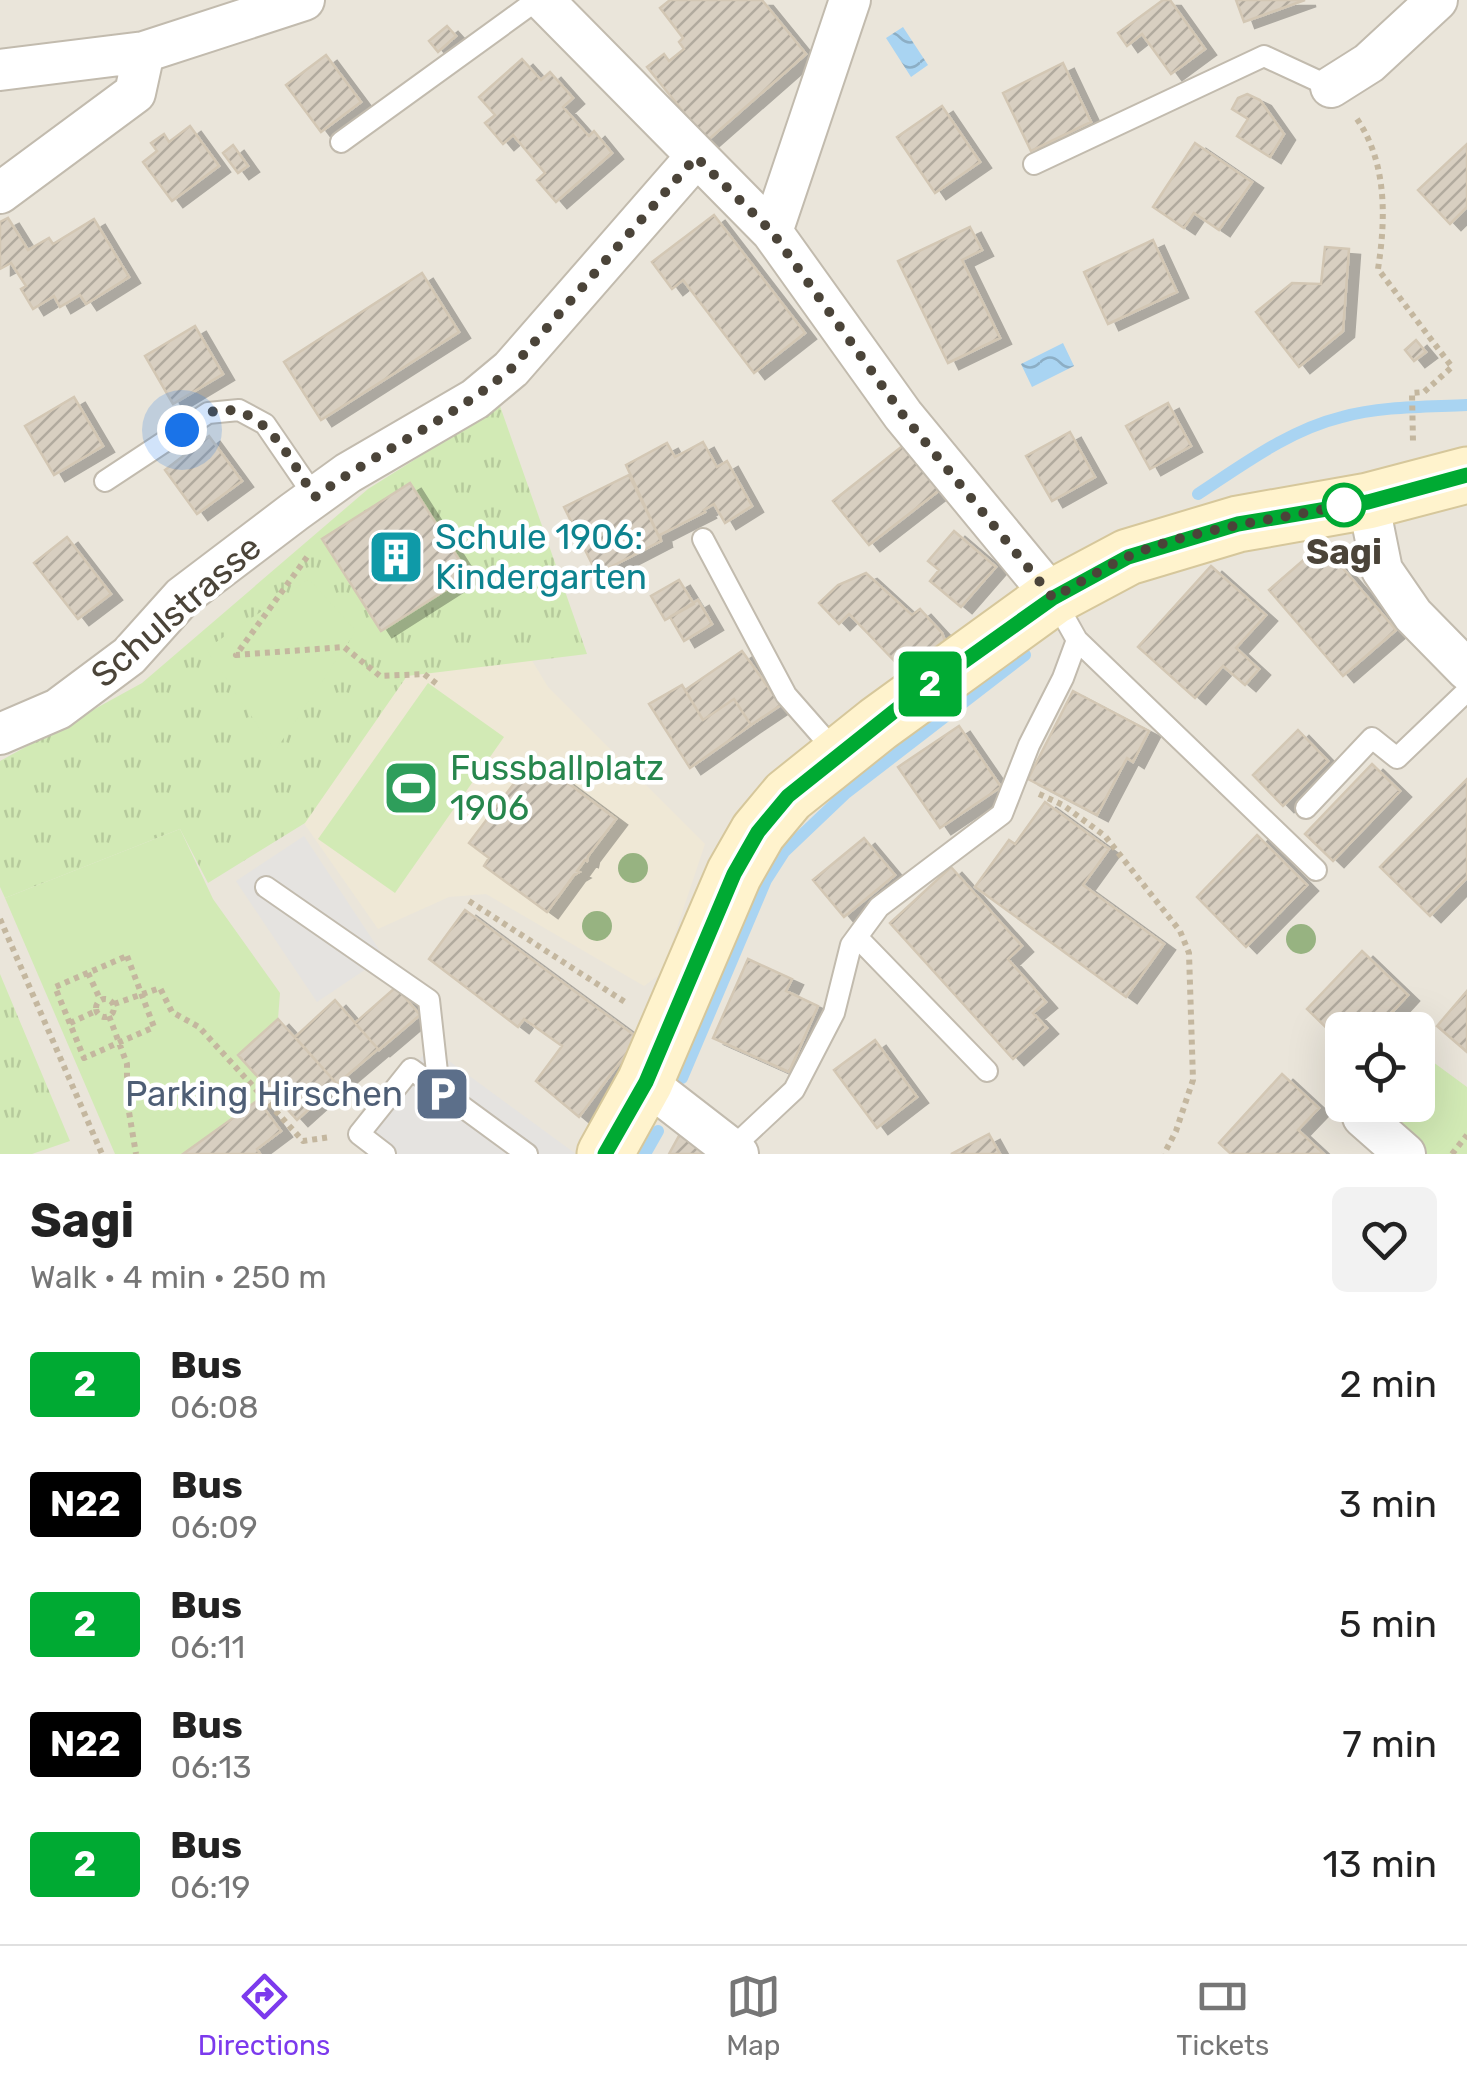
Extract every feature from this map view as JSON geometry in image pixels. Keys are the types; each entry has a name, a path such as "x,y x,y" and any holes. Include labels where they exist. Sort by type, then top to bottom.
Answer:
{"main road":[{"path":"605,1154 646,1082 734,874 758,832 788,796 916,694 1065,618 1128,557 1238,524 1368,502 1467,475"}],"street":[{"path":"0,70 144,52 304,0"},
{"path":"540,0 772,232 903,415 1065,618"},
{"path":"772,232 850,0"},
{"path":"1331,87 1369,63 1437,0"},
{"path":"0,193 135,93 144,52"},
{"name":"Schulstrasse","path":"0,734 58,710 129,656 182,597 304,505 348,473 476,399 511,369 696,157"},
{"path":"1368,502 1382,570 1413,615 1467,670"},
{"path":"646,1082 735,1151"},
{"path":"1369,1122 1406,1154"}],"lane":[{"path":"341,142 540,0"},
{"path":"1034,164 1264,56 1331,87"},
{"path":"105,480 208,413 240,410 265,424 304,505"},
{"path":"703,538 786,695 839,755"},
{"path":"735,1151 794,1090 834,1013 851,945 879,907 1002,814 1065,618 1316,870"},
{"path":"1306,808 1372,738 1397,758 1467,691"},
{"path":"266,886 429,1000 439,1090"},
{"path":"856,937 988,1071"},
{"path":"385,1154 359,1134 411,1070 527,1154"}],"path":[{"path":"1331,87 1372,141 1376,156 1384,220 1378,269 1452,367 1424,392 1412,393 1412,427"},
{"path":"304,505 317,543 236,655 344,647 380,676 424,674 437,684"},
{"path":"1015,782 1063,805 1104,836 1180,931 1189,952 1192,1080 1176,1131 1164,1154"},
{"path":"469,902 668,1030"},
{"path":"0,919 102,1154"},
{"path":"127,956 141,992 154,1027 84,1058 55,987 127,956"},
{"path":"70,1023 96,1011 100,1000 88,973"},
{"path":"136,1154 127,1100 127,1064 109,1016 114,1004 160,988 172,1012 199,1027 303,1141 359,1134"},
{"path":"100,1000 110,999 114,1004"},
{"path":"96,1011 100,1016 109,1016"},
{"path":"1452,1154 1467,1135"}],"shaded area":[{"path":"0,0 1467,0 1467,1154 0,1154"},
{"path":"414,465 548,687 705,844 662,973 644,986 486,894 449,897 378,929 182,649"},
{"path":"304,836 384,957 317,1002 236,881"},
{"name":"Parking Hirschen","path":"430,1047 576,1154 369,1154 351,1140"}],"green space":[{"path":"500,406 587,654 407,676 305,823 208,883 180,829 5,898 0,887 0,761 142,683 368,489"},
{"path":"309,579 356,631 275,751 206,649"},
{"name":"Fussballplatz 1906","path":"428,683 504,737 395,893 318,839"},
{"path":"180,829 213,899 280,993 278,1019 239,1055 268,1087 259,1100 183,1154 115,1154 5,898"},
{"path":"0,974 70,1141 32,1154 0,1154"},
{"path":"1435,1063 1467,1087 1467,1154 1426,1154 1389,1122 1435,1122"}],"water":[{"path":"903,27 928,65 911,77 886,38"},
{"path":"1063,343 1074,366 1032,387 1021,364"}],"building":[{"path":"670,0 762,0 806,54 707,141 647,67 664,54 669,61 684,49 679,42 683,38 660,8"},
{"path":"1163,0 1170,0 1205,49 1171,74 1142,34 1127,46 1118,33"},
{"path":"1236,0 1305,0 1244,22"},
{"path":"447,26 456,36 438,52 429,41"},
{"path":"326,55 361,102 321,132 286,85"},
{"path":"522,59 541,80 550,72 573,98 563,107 589,136 594,131 612,153 556,202 537,180 545,173 513,135 503,144 485,123 495,115 479,97"},
{"path":"1063,63 1091,122 1031,151 1003,93"},
{"path":"1247,94 1260,100 1284,134 1270,157 1237,136 1248,119 1232,109 1238,98"},
{"path":"942,106 980,162 935,193 897,137"},
{"path":"190,126 219,166 172,201 143,162 157,151 151,143 164,134 169,142"},
{"path":"1195,143 1252,182 1219,230 1194,213 1184,228 1153,207"},
{"path":"1467,144 1467,207 1450,224 1418,190"},
{"path":"233,145 248,166 238,173 223,153"},
{"path":"714,215 805,333 754,373 683,280 672,289 652,262"},
{"path":"8,218 28,250 49,238 53,244 94,219 129,277 86,304 80,295 60,307 54,296 33,309 21,289 26,286 11,263 0,269 0,222"},
{"path":"970,227 982,250 962,260 1000,338 948,363 898,261"},
{"path":"1153,240 1177,292 1108,324 1084,272"},
{"path":"1325,247 1349,249 1343,331 1299,367 1256,312 1292,283 1321,284"},
{"path":"422,273 459,332 321,420 284,362"},
{"path":"195,326 223,374 173,404 145,356"},
{"path":"1416,340 1426,352 1414,361 1405,350"},
{"path":"74,397 103,446 54,475 25,426"},
{"path":"1168,403 1191,446 1150,469 1126,426"},
{"path":"1070,432 1095,477 1052,501 1026,456"},
{"path":"209,436 242,481 197,514 165,470"},
{"path":"703,442 717,467 727,461 752,506 725,523 714,504 660,535 661,541 626,465 667,443 675,457"},
{"path":"905,444 941,489 869,545 833,501"},
{"path":"629,475 661,541 597,574 564,507"},
{"name":"Schule 1906: Kindergarten","path":"410,483 469,575 381,631 322,539"},
{"path":"954,531 996,567 961,607 930,581 939,570 928,561"},
{"path":"67,537 111,594 78,619 34,563"},
{"path":"1322,544 1396,630 1343,676 1269,590"},
{"path":"1211,566 1266,615 1236,648 1259,669 1245,685 1223,666 1195,698 1138,647"},
{"path":"866,573 912,615 920,609 942,633 945,641 907,674 849,614 839,624 819,603 838,585"},
{"path":"679,580 694,604 665,620 651,596"},
{"path":"698,600 712,624 684,641 670,617"},
{"path":"742,651 781,705 751,725 734,699 703,720 685,690"},
{"path":"682,685 703,720 734,699 751,725 690,768 649,704"},
{"path":"1073,691 1149,731 1133,762 1127,758 1097,815 1028,779"},
{"path":"959,726 1001,787 940,828 898,767"},
{"path":"1298,730 1328,761 1283,806 1253,775"},
{"path":"1372,764 1400,791 1333,861 1305,834"},
{"path":"528,765 547,780 553,772 616,819 547,912 484,866 489,858 469,843"},
{"path":"1467,779 1467,878 1430,916 1380,867"},
{"path":"1045,802 1109,849 1083,885 1164,944 1126,997 975,887 1009,840 1015,844"},
{"path":"1257,835 1307,885 1246,947 1197,897"},
{"path":"864,838 895,875 844,917 813,880"},
{"path":"951,867 1022,946 1008,959 1046,1002 1033,1013 1047,1028 1013,1059 890,923"},
{"path":"465,910 638,1038 579,1117 536,1081 562,1046 524,1019 518,1027 429,959"},
{"path":"1362,951 1408,995 1392,1012 1325,1012 1325,1026 1307,1009"},
{"path":"748,959 792,979 786,991 818,1006 789,1072 713,1038"},
{"path":"396,987 420,1015 379,1050 355,1023"},
{"path":"1467,991 1467,1052 1437,1026"},
{"path":"335,1000 378,1049 337,1084 295,1037"},
{"path":"278,1019 337,1084 297,1120 238,1055"},
{"path":"875,1040 917,1097 877,1128 834,1070"},
{"path":"1282,1074 1319,1108 1298,1130 1324,1154 1231,1154 1219,1143"},
{"path":"258,1100 281,1131 257,1149 260,1154 183,1154"},
{"path":"680,1134 714,1154 669,1154"},
{"path":"989,1134 1000,1154 951,1154"}],"waterway":[{"path":"1198,494 1267,449 1322,423 1372,411 1467,405"},
{"path":"682,1078 766,880 784,852 846,793 1025,655"},
{"path":"645,1154 658,1131"}],"bus line":[{"name":"2","path":"605,1154 646,1082 734,874 758,832 788,796 916,694 1053,598 1128,557 1238,524 1368,502 1467,475"}],"place":[{"name":"Sagi","path":"1344,505"},
{"name":"Schule 1906: Kindergarten","path":"396,557"},
{"name":"Fussballplatz 1906","path":"411,788"},
{"name":"Parking Hirschen","path":"442,1094"}],"route":[{"path":"182,430 208,413 240,410 265,424 315,497 348,473 476,399 511,369 696,157 772,232 903,415 1053,598 1128,557 1177,540 1238,524 1344,505"}]}
